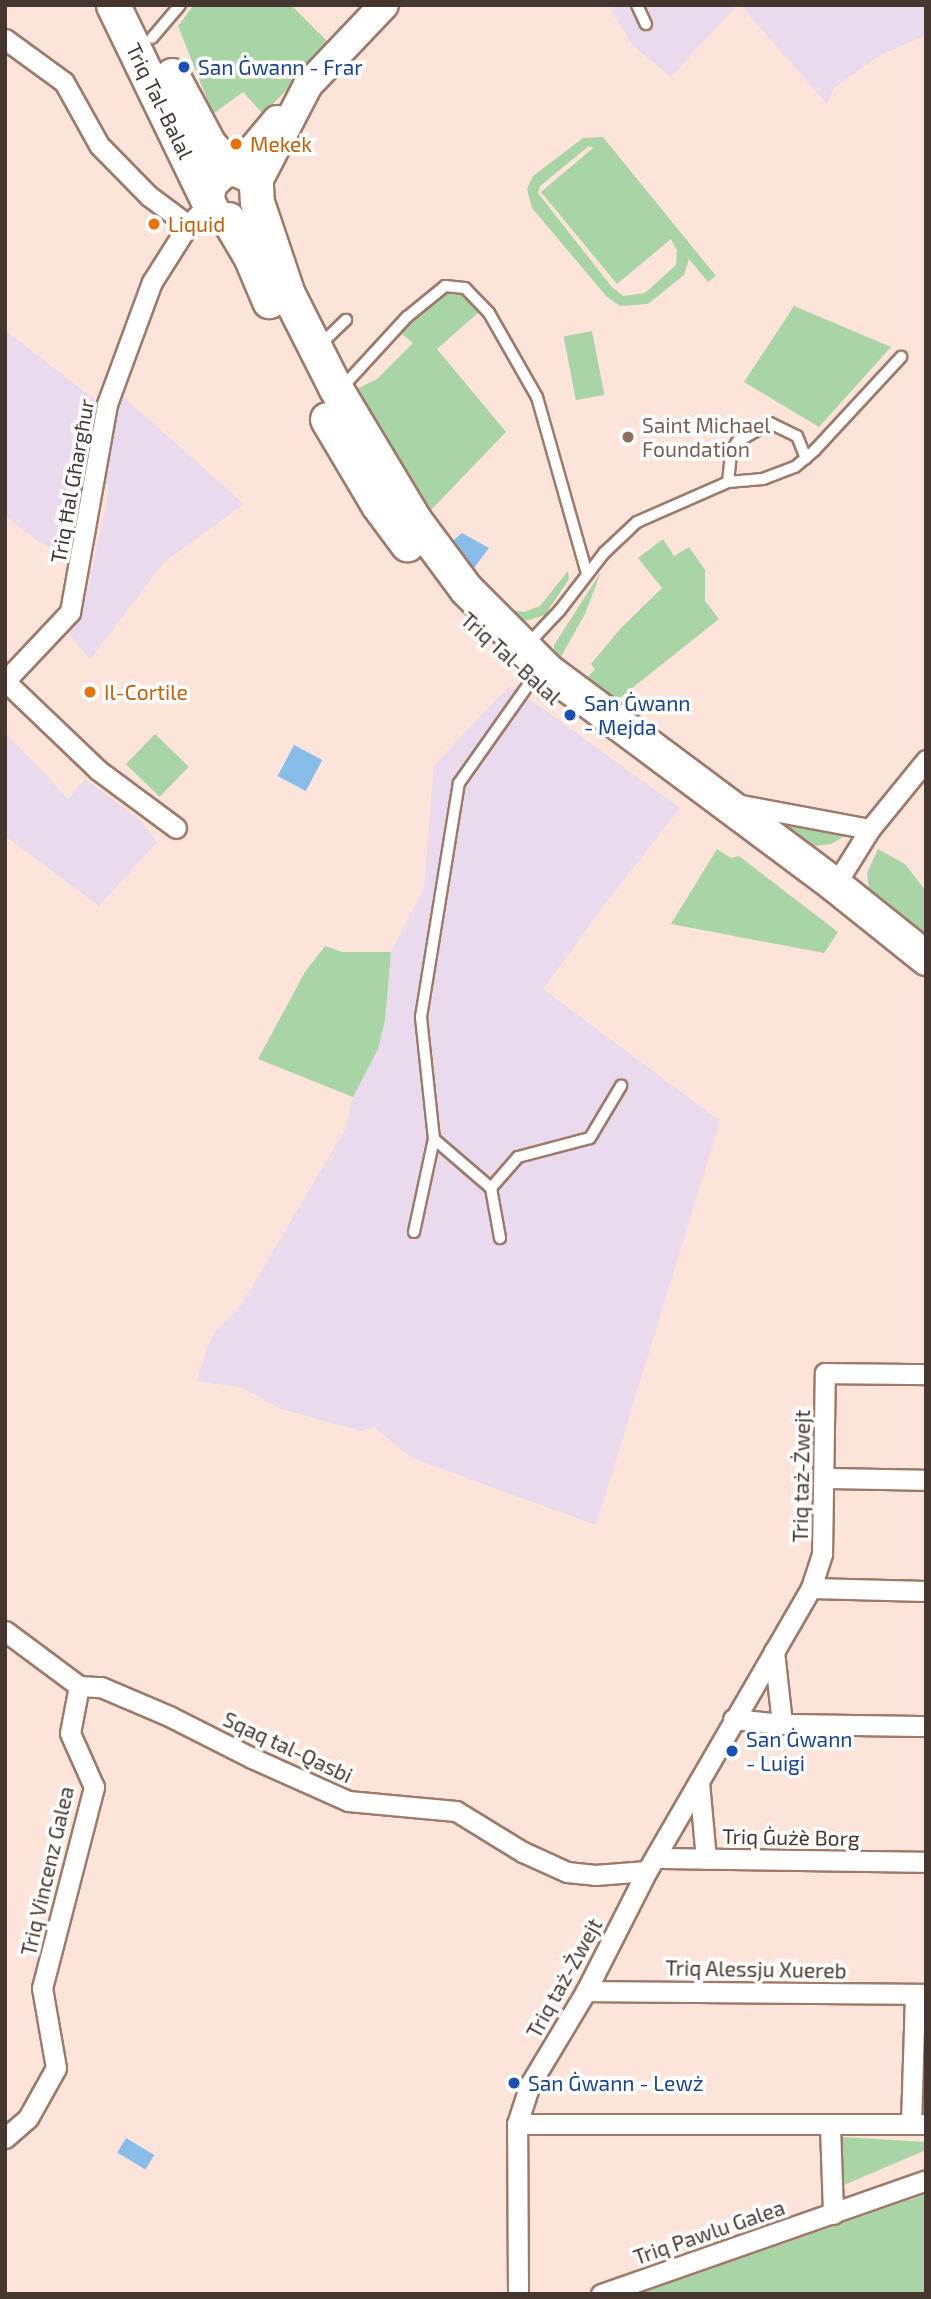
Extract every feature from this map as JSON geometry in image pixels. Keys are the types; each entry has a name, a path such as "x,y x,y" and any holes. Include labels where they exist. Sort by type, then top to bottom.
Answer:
{"highway":[{"name":"Triq Tal-Balal","path":"113,5 208,211 250,256 319,407 378,505 464,620 531,681 926,981"},
{"name":"Triq Tal-Balal","path":"135,5 209,144 245,181 288,294 335,389 414,519 466,589 547,670 835,885 926,958"},
{"name":"Triq Tal-Balal","path":"208,211 212,178 245,181"},
{"path":"208,211 249,214 245,181"}],"main road":[{"path":"245,181 308,85 384,5"}],"street":[{"path":"5,38 64,82 99,145 149,196 208,211"},
{"name":"Triq Ħal Għargħur","path":"5,681 70,612 107,404 152,282 208,211"},
{"path":"5,681 98,770 176,828"},
{"path":"835,885 870,829 926,760"},
{"path":"722,802 870,829"},
{"name":"Triq taż-Żwejt","path":"518,2294 517,2124 529,2087 586,1991 651,1864 811,1588 822,1554 825,1373 926,1374"},
{"path":"825,1478 926,1480"},
{"path":"811,1588 926,1591"},
{"name":"Sqaq tal-Qasbi","path":"5,1631 79,1686 100,1687 169,1716 252,1758 348,1801 456,1811 523,1852 567,1872 595,1875 651,1864"},
{"path":"774,1651 782,1724"},
{"name":"Triq Vincenz Galea","path":"5,2138 28,2118 56,2068 42,1988 94,1787 70,1733 79,1686"},
{"path":"733,1720 782,1724 926,1726"},
{"path":"699,1782 706,1859"},
{"name":"Triq Ġużè Borg","path":"651,1864 706,1859 926,1862"},
{"name":"Triq Alessju Xuereb","path":"586,1991 920,1994"},
{"path":"517,2124 830,2126 918,2123 920,1994"},
{"path":"830,2126 833,2214"},
{"name":"Triq Pawlu Galea","path":"601,2294 926,2179"}],"lane":[{"path":"152,38 180,5"},
{"path":"637,5 646,24"},
{"path":"335,389 349,380 407,317 445,286 465,288 489,313 537,397 587,574"},
{"path":"315,349 346,320"},
{"path":"525,648 561,610 618,537 638,522 728,482 776,476 806,458 901,357"},
{"path":"728,482 731,452 737,442 770,424 797,436 806,458"},
{"path":"414,1232 434,1139 421,1017 459,783 531,681"},
{"path":"491,1188 518,1157 590,1138 621,1086"},
{"path":"434,1139 491,1188 500,1237"}],"shaded area":[{"path":"608,5 737,5 671,77 633,46"},
{"path":"740,5 926,5 926,35 880,55 834,88 827,104"},
{"path":"5,330 95,400 74,479 63,556 33,538 5,515"},
{"path":"118,392 244,504 163,563 90,660 65,629 86,597 107,500 108,485 103,479"},
{"path":"510,685 680,808 543,989 720,1121 596,1525 412,1458 374,1427 361,1431 281,1409 241,1387 197,1381 207,1347 216,1331 241,1305 345,1130 353,1097 378,1049 385,1020 391,952 424,888 434,765"},
{"path":"5,732 68,799 85,779 140,820 157,842 99,906 5,836"}],"green space":[{"path":"194,5 291,5 331,45 263,114 243,92 213,114 178,26"},
{"path":"603,137 716,276 708,282 689,259 684,275 648,304 620,306 607,297 532,208 527,189 533,176 583,138","holes":["589,146 593,148 541,192 617,284 671,239 677,251 676,265 645,293 623,296 611,286 538,193 540,186"]},
{"path":"444,290 459,293 479,312 437,349 506,432 430,511 422,496 413,490 352,391 377,379 413,343 398,331"},
{"path":"794,306 891,347 819,427 744,382"},
{"path":"592,331 604,395 576,400 564,337"},
{"path":"663,539 674,556 689,547 705,570 705,601 719,619 612,704 583,682 595,669 591,664 621,628 662,588 638,558"},
{"path":"568,571 569,579 545,615 526,621 511,610 524,612 540,606"},
{"path":"601,572 585,614 558,662 554,658 554,645"},
{"path":"155,734 189,767 160,797 126,764"},
{"path":"764,818 850,833 831,844 814,846 798,842"},
{"path":"717,849 731,858 739,856 838,932 824,953 671,924"},
{"path":"878,849 905,864 926,891 926,940 880,906 869,889 867,873"},
{"path":"325,946 342,952 391,952 385,1020 378,1049 353,1097 258,1059 305,972"},
{"path":"842,2137 926,2142 926,2150 844,2185"},
{"path":"926,2194 926,2294 639,2294"}],"water":[{"path":"462,533 489,548 474,568 449,544"},
{"path":"294,745 322,760 306,791 278,776"},
{"path":"126,2138 154,2155 146,2170 117,2153"}],"place":[{"name":"San Ġwann - Frar","path":"184,67"},
{"name":"Mekek","path":"236,144"},
{"name":"Liquid","path":"154,224"},
{"name":"Saint Michael Foundation","path":"628,437"},
{"name":"Il-Cortile","path":"90,692"},
{"name":"San Ġwann - Mejda","path":"570,715"},
{"name":"San Ġwann - Luigi","path":"732,1751"},
{"name":"San Ġwann - Lewż","path":"514,2083"}]}
